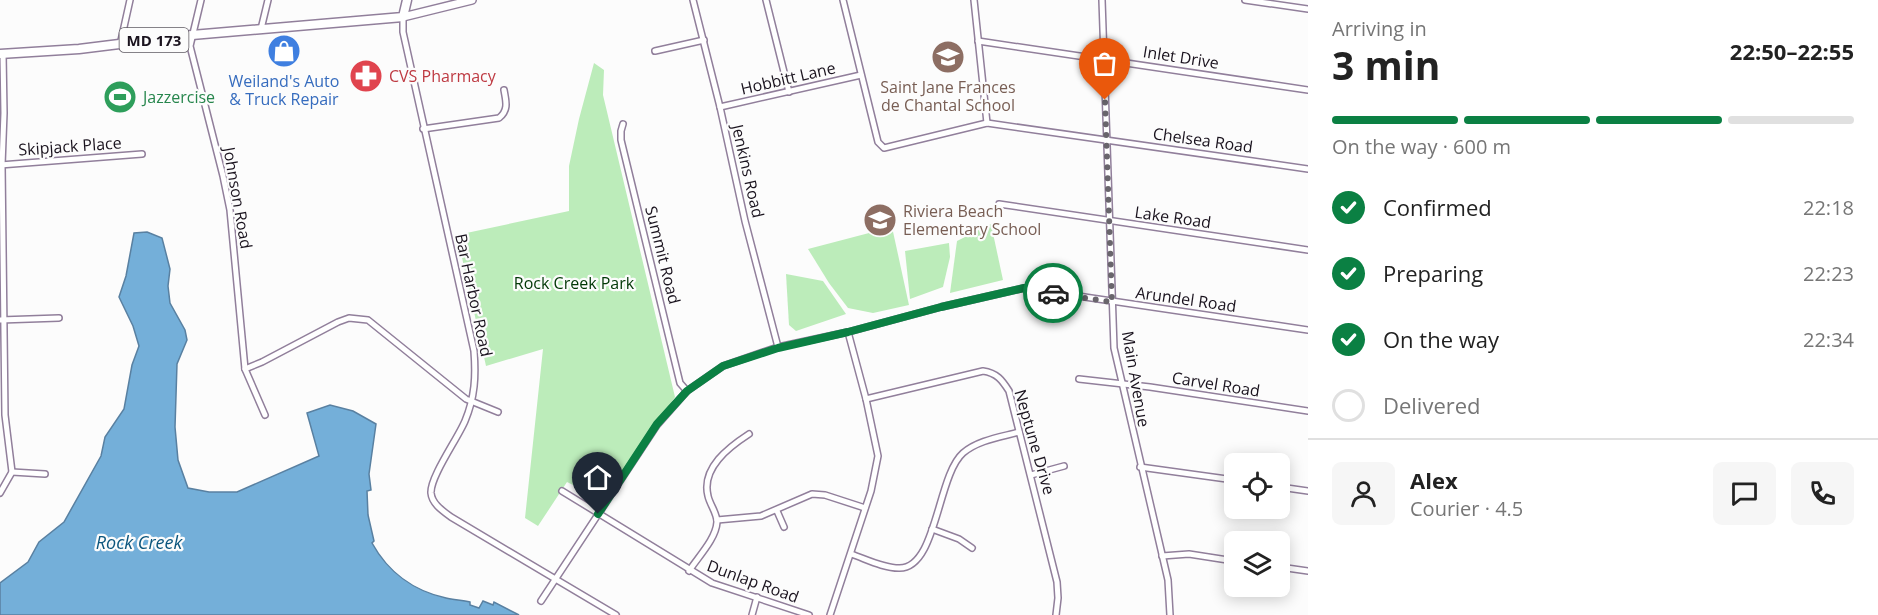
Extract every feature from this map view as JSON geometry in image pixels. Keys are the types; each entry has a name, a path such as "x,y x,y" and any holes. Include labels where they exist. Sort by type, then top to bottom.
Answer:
{"main road":[{"path":"403,17 406,0"},
{"name":"MD 173","path":"2,54 120,45 192,35 403,17"}],"street":[{"path":"120,45 130,0"},
{"name":"Johnson Road","path":"201,0 190,46 230,210 245,369 264,415"},
{"path":"261,29 268,0"},
{"path":"403,17 472,0"},
{"name":"Jenkins Road","path":"693,0 720,107 737,188 778,348"},
{"path":"766,0 789,92"},
{"path":"843,0 878,142 884,148 987,123 974,0"},
{"name":"Main Avenue","path":"1102,0 1114,348 1168,580 1170,615"},
{"path":"1245,0 1308,9"},
{"name":"Bar Harbor Road","path":"403,17 403,32 423,129 474,351 476,376 472,402 464,423 432,485 431,494 435,503 451,517 616,615"},
{"path":"655,51 704,40"},
{"name":"Inlet Drive","path":"978,41 1308,90"},
{"path":"0,493 12,472 3,415 1,165 4,113 2,54"},
{"name":"Hobbitt Lane","path":"720,107 861,75"},
{"path":"423,129 499,118 504,114 507,106 504,90"},
{"name":"Chelsea Road","path":"987,123 1308,169"},
{"name":"Summit Road","path":"623,124 621,140 680,383 687,391"},
{"name":"Skipjack Place","path":"1,165 142,154"},
{"name":"Lake Road","path":"999,204 1308,250"},
{"name":"Arundel Road","path":"541,601 657,424 687,391 723,366 778,348 1024,288 1308,330"},
{"path":"245,369 338,322 359,317 368,320 466,399 498,412"},
{"path":"2,320 59,318"},
{"path":"830,615 865,508 878,456 848,332"},
{"name":"Neptune Drive","path":"866,399 974,372 990,372 997,375 1009,391 1031,475 1057,582 1056,615"},
{"name":"Carvel Road","path":"1079,379 1121,383 1308,411"},
{"path":"851,554 890,567 909,567 921,558 946,482 957,460 973,446 1019,432"},
{"path":"689,571 716,527 717,520 708,496 707,478 725,452 749,434"},
{"path":"1031,475 1064,465"},
{"path":"1140,466 1224,479"},
{"path":"12,472 45,474"},
{"path":"1290,488 1308,491"},
{"name":"Dunlap Road","path":"562,491 712,583 809,615"},
{"path":"717,520 761,516 777,511 798,498 812,494 825,495 865,508"},
{"path":"777,511 784,527"},
{"path":"932,530 959,539 972,548"},
{"path":"1162,556 1189,554 1224,559"},
{"path":"1290,568 1308,571"},
{"path":"752,615 757,597"}],"green space":[{"name":"Rock Creek Park","path":"594,63 604,70 603,95 675,397 624,473 603,458 583,490 567,482 538,526 525,518 543,349 486,366 457,235 569,211 569,166"},
{"path":"991,224 1003,280 950,293 957,241"},
{"path":"892,227 909,305 873,313 848,308 808,249"},
{"path":"949,243 950,257 943,287 910,299 905,251"},
{"path":"786,274 823,281 846,314 796,331 789,325"}],"water":[{"name":"Rock Creek","path":"147,232 162,238 170,269 168,286 170,303 185,330 187,340 177,364 175,427 178,460 188,488 209,492 237,492 319,456 307,413 330,405 353,411 376,424 369,474 371,490 367,491 368,515 374,541 372,543 386,563 403,579 423,591 470,602 470,605 479,608 483,601 493,605 494,602 519,615 0,615 0,583 28,562 39,542 64,522 101,456 105,437 124,409 132,365 139,346 133,326 119,297 126,276 134,233"}],"way so far":[{"path":"1053,293 1112,302 1105,100"}],"place":[{"name":"Weiland's Auto & Truck Repair","path":"284,51"},
{"name":"Saint Jane Frances de Chantal School","path":"948,57"},
{"name":"CVS Pharmacy","path":"366,76"},
{"name":"Jazzercise","path":"120,97"},
{"name":"Riviera Beach Elementary School","path":"880,220"}],"route":[{"path":"598,514 657,424 687,391 723,366 778,348 1024,288 1053,293"}]}
